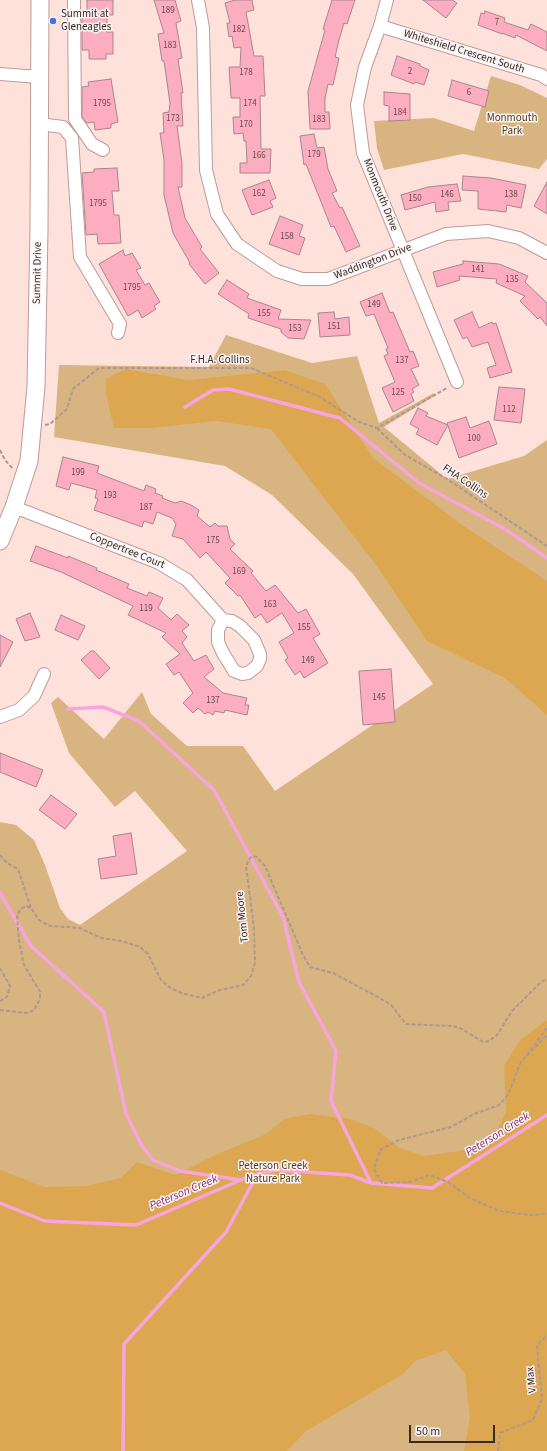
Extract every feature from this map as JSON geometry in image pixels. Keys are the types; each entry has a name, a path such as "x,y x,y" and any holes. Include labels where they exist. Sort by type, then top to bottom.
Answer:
{"main road":[{"name":"Summit Drive","path":"0,541 14,507 29,461 36,387 40,0"}],"street":[{"path":"74,0 75,119 92,144 103,150"},
{"name":"Waddington Drive","path":"198,0 203,28 206,170 217,214 237,244 277,270 302,279 328,279 403,252 446,234 488,231 519,238 547,253"},
{"name":"Monmouth Drive","path":"387,0 380,26 365,67 357,105 363,153 458,382"},
{"name":"Whiteshield Crescent South","path":"380,26 541,75 547,79"},
{"path":"0,74 39,76"},
{"path":"39,124 63,127 72,138 80,257 120,324 118,333"},
{"name":"Coppertree Court","path":"14,507 159,563 187,580 223,620"},
{"path":"0,717 19,710 34,696 44,674"}],"path":[{"name":"F.H.A. Collins","path":"32,425 50,424 68,410 73,389 99,368 251,368 320,397 359,422 377,428"},
{"path":"377,428 458,382"},
{"name":"FHA Collins","path":"377,428 404,454 447,479 547,546"},
{"path":"0,450 5,460 22,480"},
{"path":"0,855 7,863 18,869 31,908"},
{"name":"Tom Moore","path":"31,908 39,920 50,926 80,928 101,938 122,941 140,947 148,954 155,972 169,987 181,993 202,998 220,990 243,985 251,976 255,964 254,928 246,866 250,858 253,856 257,857 265,866 303,955 310,967 333,973 392,1005 406,1024 454,1026 462,1029 483,1042 489,1041 497,1035 512,1011 541,982 547,979"},
{"path":"0,1010 28,1013 34,1010 38,1005 40,992 24,965 19,941 17,915 20,909 26,906 31,908"},
{"path":"0,968 10,986 7,997 0,1001"},
{"path":"547,1028 520,1064 508,1094 499,1105 474,1114 450,1127 399,1140 380,1150 374,1169 382,1183 410,1182 430,1175 448,1182 470,1198 499,1211 530,1216 547,1214"},
{"path":"520,1064 547,1035"},
{"name":"V Max","path":"498,1451 500,1433 533,1420 542,1398 537,1346 547,1335"}],"green space":[{"name":"Monmouth Park","path":"491,76 520,85 547,98 547,159 539,169 463,154 384,170 377,148 374,121 434,118 474,131"},
{"name":"Peterson Creek Nature Park","path":"226,335 312,363 357,356 379,423 434,393 436,395 384,427 447,479 524,456 547,440 547,1451 35,1451 0,1399 0,822 16,825 34,840 45,865 60,908 68,919 80,925 187,851 135,791 115,807 69,753 51,703 58,697 104,739 142,692 151,714 187,746 243,746 275,791 433,684 353,574 272,495 225,466 54,437 59,365 209,367"},
{"path":"126,369 188,380 285,370 325,384 373,458 462,525 547,581 547,715 505,678 427,641 376,565 271,429 216,421 151,428 114,428 106,394 106,379"},
{"path":"547,1020 547,1451 464,1451 470,1418 465,1374 446,1350 415,1361 403,1374 306,1431 287,1451 0,1451 0,1170 45,1187 86,1186 121,1178 137,1162 176,1175 215,1155 266,1134 284,1119 310,1114 350,1119 374,1128 400,1148 424,1156 459,1151 492,1141 506,1112 504,1066 520,1040"}],"building":[{"path":"87,0 113,0 113,15 107,15 107,32 113,32 113,54 106,54 106,59 89,59 89,50 82,50 82,14 87,14"},
{"path":"154,0 175,0 181,21 176,23 182,58 178,59 183,93 181,93 183,126 177,126 182,163 182,187 178,187 185,218 202,247 200,249 219,273 205,284 189,264 190,263 173,233 164,195 164,160 160,133 164,133 163,113 169,112 170,103 164,61 162,61 158,34 164,33"},
{"path":"235,0 252,0 254,10 246,12 254,56 263,56 265,96 260,96 261,149 271,149 270,173 240,173 240,163 247,163 246,141 244,141 243,133 234,134 233,117 240,117 240,98 231,98 229,67 240,67 241,47 234,48 232,36 229,37 227,23 230,23 225,3"},
{"path":"332,0 355,0 347,24 344,23 339,40 335,57 339,58 333,85 328,84 325,98 325,112 329,112 330,129 310,129 308,91 325,30 323,29"},
{"path":"423,0 452,0 457,3 446,18"},
{"path":"485,11 505,18 504,22 528,30 531,24 547,32 547,51 516,35 515,38 478,25 481,13 484,14"},
{"path":"397,56 420,64 420,66 429,70 424,85 415,82 414,84 391,75"},
{"path":"111,79 118,122 111,124 111,128 95,130 94,122 87,123 82,117 82,87 89,86 88,82"},
{"path":"452,80 489,91 485,107 448,96"},
{"path":"384,92 410,94 410,120 389,121 389,106 384,105"},
{"path":"314,134 317,148 324,147 328,169 337,191 332,193 340,208 342,207 360,246 346,252 334,226 331,227 306,164 304,165 300,136"},
{"path":"117,168 119,191 112,191 114,215 119,215 121,243 98,244 97,234 86,235 82,173 94,172 94,169"},
{"path":"463,176 491,178 526,185 521,208 507,205 506,212 478,209 478,191 462,190"},
{"path":"269,180 276,198 270,201 273,207 252,215 242,190"},
{"path":"547,182 547,214 534,206"},
{"path":"457,184 461,201 448,202 449,210 436,212 435,202 405,210 401,195 428,187"},
{"path":"280,216 303,225 299,236 305,238 299,255 269,244"},
{"path":"123,250 125,256 132,253 141,268 136,270 145,285 149,283 160,302 154,306 156,309 142,318 138,310 128,316 99,264"},
{"path":"463,261 499,264 528,276 525,282 547,303 547,326 540,317 538,319 520,301 525,296 496,283 497,279 459,276 460,280 437,287 433,272 463,264"},
{"path":"227,280 249,294 247,298 281,310 278,319 311,320 304,339 288,338 281,332 281,329 248,318 249,314 218,294"},
{"path":"382,293 390,313 393,312 410,352 413,351 419,366 411,369 419,385 412,389 414,392 411,394 414,401 393,412 382,388 395,382 384,356 388,354 386,349 388,348 374,314 366,316 360,302"},
{"path":"334,312 335,319 349,317 350,335 320,337 318,313"},
{"path":"472,312 479,328 492,322 493,324 496,323 512,372 490,378 487,368 496,365 488,342 472,347 467,337 463,339 454,320"},
{"path":"499,387 525,389 521,423 494,420"},
{"path":"418,408 428,413 426,416 448,425 437,445 416,434 419,429 410,424"},
{"path":"466,417 470,428 489,421 497,444 459,458 447,423"},
{"path":"63,457 99,466 97,473 144,491 146,485 156,489 155,493 163,496 162,498 175,503 181,501 191,505 199,510 197,516 210,527 215,523 218,526 227,526 230,539 235,544 230,549 253,571 251,573 266,591 275,585 298,613 306,609 320,634 313,638 328,663 304,678 300,671 295,675 285,660 288,658 279,642 294,633 282,613 267,623 261,614 255,618 240,595 238,596 225,583 230,578 206,552 200,558 183,539 172,536 176,524 172,518 157,512 153,524 144,521 142,527 94,510 98,499 95,498 97,490 71,483 69,490 56,486"},
{"path":"36,546 68,558 68,556 97,568 96,570 129,584 127,588 147,596 149,592 163,598 158,608 171,620 177,614 189,625 182,631 187,637 182,643 194,661 206,655 214,669 204,677 223,693 247,698 245,705 249,705 247,715 225,710 224,713 215,711 213,715 208,712 205,714 198,708 193,713 183,703 193,693 179,672 174,675 166,664 180,654 162,637 166,633 128,615 133,606 61,572 30,561"},
{"path":"30,613 40,637 25,641 16,619"},
{"path":"61,615 85,626 78,640 55,630"},
{"path":"0,635 13,642 0,667"},
{"path":"91,651 94,651 110,668 99,679 81,660"},
{"path":"391,669 395,722 363,725 359,671"},
{"path":"0,753 43,770 36,787 0,772"},
{"path":"51,795 77,814 65,829 39,810"},
{"path":"131,833 137,874 101,879 98,859 116,856 113,836"}],"waterway":[{"path":"185,407 213,390 229,389 340,418 419,483 505,529 547,558"},
{"path":"68,709 103,707 139,721 214,790 283,917 299,982 336,1051 331,1101 371,1183"},
{"path":"0,893 31,946 104,1012 126,1114 142,1146 153,1160 180,1171 241,1180"},
{"name":"Peterson Creek","path":"0,1203 45,1221 136,1225 250,1176 276,1170 350,1175 371,1183 432,1188 547,1115"},
{"path":"123,1451 124,1344 226,1232 258,1173"}],"place":[{"name":"Summit at Gleneagles","path":"53,21"}]}
